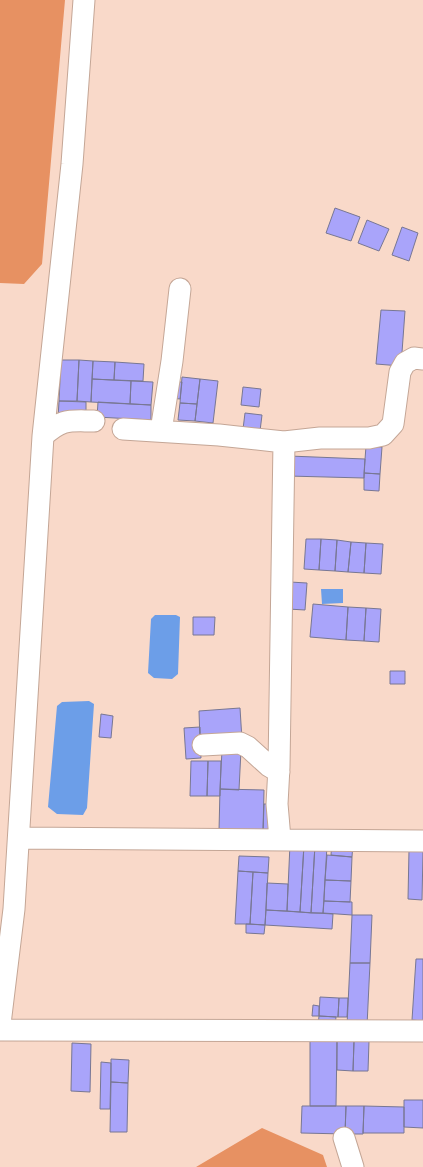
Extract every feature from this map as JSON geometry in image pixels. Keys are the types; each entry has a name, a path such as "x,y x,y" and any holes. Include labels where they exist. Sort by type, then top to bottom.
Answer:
{"street":[{"path":"0,1024 14,909 43,436 72,164 84,0"},
{"path":"161,431 172,361 180,289"},
{"path":"123,429 219,435 284,442 320,438 369,438 383,435 394,424 400,372 405,364 414,358 423,359"},
{"path":"43,436 53,427 63,422 94,421"},
{"path":"280,839 277,804 279,772 284,442"},
{"path":"203,746 240,743 248,747 269,766 279,772"},
{"path":"19,838 423,841"},
{"path":"0,1030 423,1031"},
{"path":"344,1138 353,1167"}],"shaded area":[{"path":"0,0 65,0 42,264 24,284 0,283"},
{"path":"262,1128 323,1155 327,1167 196,1167"}],"water":[{"path":"321,589 343,589 343,603 322,604"},
{"path":"155,615 176,615 180,617 178,674 172,679 154,678 148,673 151,619"},
{"path":"89,701 94,704 87,808 83,815 57,814 48,807 57,706 62,702"}],"building":[{"path":"335,208 360,217 351,241 326,233"},
{"path":"367,220 389,229 379,251 358,243"},
{"path":"402,227 418,233 409,261 392,255"},
{"path":"381,310 405,311 401,366 376,364"},
{"path":"61,360 79,360 77,401 59,401"},
{"path":"79,360 93,361 91,402 77,401"},
{"path":"93,361 115,362 114,380 92,379"},
{"path":"115,362 144,364 143,381 114,380"},
{"path":"182,377 200,379 197,404 180,403"},
{"path":"92,379 131,381 130,404 91,402"},
{"path":"200,379 218,381 213,423 195,421"},
{"path":"131,381 153,382 151,405 130,404"},
{"path":"173,382 182,382 180,399 171,398"},
{"path":"243,387 261,389 259,407 241,405"},
{"path":"59,401 86,402 86,419 58,418"},
{"path":"98,402 151,405 151,420 97,417"},
{"path":"180,403 197,404 195,421 178,420"},
{"path":"245,413 262,415 260,431 243,429"},
{"path":"366,446 382,447 380,474 364,473"},
{"path":"289,456 365,459 364,478 288,476"},
{"path":"364,473 380,474 379,491 364,490"},
{"path":"306,539 321,539 319,570 304,569"},
{"path":"321,539 337,540 335,571 319,570"},
{"path":"337,540 351,542 348,572 335,571"},
{"path":"351,542 366,543 364,573 348,572"},
{"path":"366,543 383,544 381,574 364,573"},
{"path":"290,582 307,583 305,610 288,609"},
{"path":"313,604 348,607 346,640 310,637"},
{"path":"348,607 366,608 364,641 346,640"},
{"path":"366,608 381,609 379,642 364,641"},
{"path":"193,617 215,617 214,635 193,635"},
{"path":"390,671 405,671 405,684 390,684"},
{"path":"240,708 242,740 200,742 199,711"},
{"path":"101,714 113,716 111,738 99,737"},
{"path":"200,727 201,758 186,759 184,728"},
{"path":"222,750 241,750 239,790 220,789"},
{"path":"191,761 208,761 207,796 190,796"},
{"path":"208,761 221,761 220,796 207,796"},
{"path":"220,789 264,790 263,832 219,831"},
{"path":"264,804 275,804 275,832 263,832"},
{"path":"332,841 353,842 352,857 331,855"},
{"path":"290,844 304,845 300,912 287,911"},
{"path":"304,845 315,845 311,913 300,912"},
{"path":"315,845 327,846 323,913 311,913"},
{"path":"409,850 423,851 422,900 408,899"},
{"path":"327,855 352,857 351,881 325,880"},
{"path":"239,856 269,857 268,873 238,871"},
{"path":"238,871 253,872 250,924 235,924"},
{"path":"253,872 268,873 265,925 250,924"},
{"path":"325,880 351,881 350,902 324,901"},
{"path":"267,883 288,884 287,911 266,910"},
{"path":"324,901 352,902 352,915 323,913"},
{"path":"266,910 333,914 332,929 265,925"},
{"path":"352,915 372,915 370,963 350,963"},
{"path":"246,924 265,925 264,934 246,933"},
{"path":"416,959 423,959 423,1021 412,1020"},
{"path":"350,963 370,963 367,1026 347,1026"},
{"path":"320,997 339,998 338,1017 319,1016"},
{"path":"339,998 348,998 347,1017 338,1017"},
{"path":"313,1005 319,1006 319,1016 312,1016"},
{"path":"319,1016 336,1017 335,1027 318,1026"},
{"path":"310,1041 337,1041 336,1106 310,1106"},
{"path":"337,1041 354,1041 353,1071 337,1070"},
{"path":"354,1041 369,1041 368,1071 353,1071"},
{"path":"72,1043 91,1044 90,1092 71,1091"},
{"path":"111,1059 129,1060 128,1083 111,1082"},
{"path":"101,1062 111,1063 110,1109 100,1109"},
{"path":"111,1082 128,1083 127,1132 110,1132"},
{"path":"404,1100 423,1100 423,1128 404,1127"},
{"path":"302,1106 346,1106 345,1134 301,1133"},
{"path":"346,1106 364,1106 363,1134 345,1134"},
{"path":"364,1106 404,1107 404,1133 363,1133"}]}
